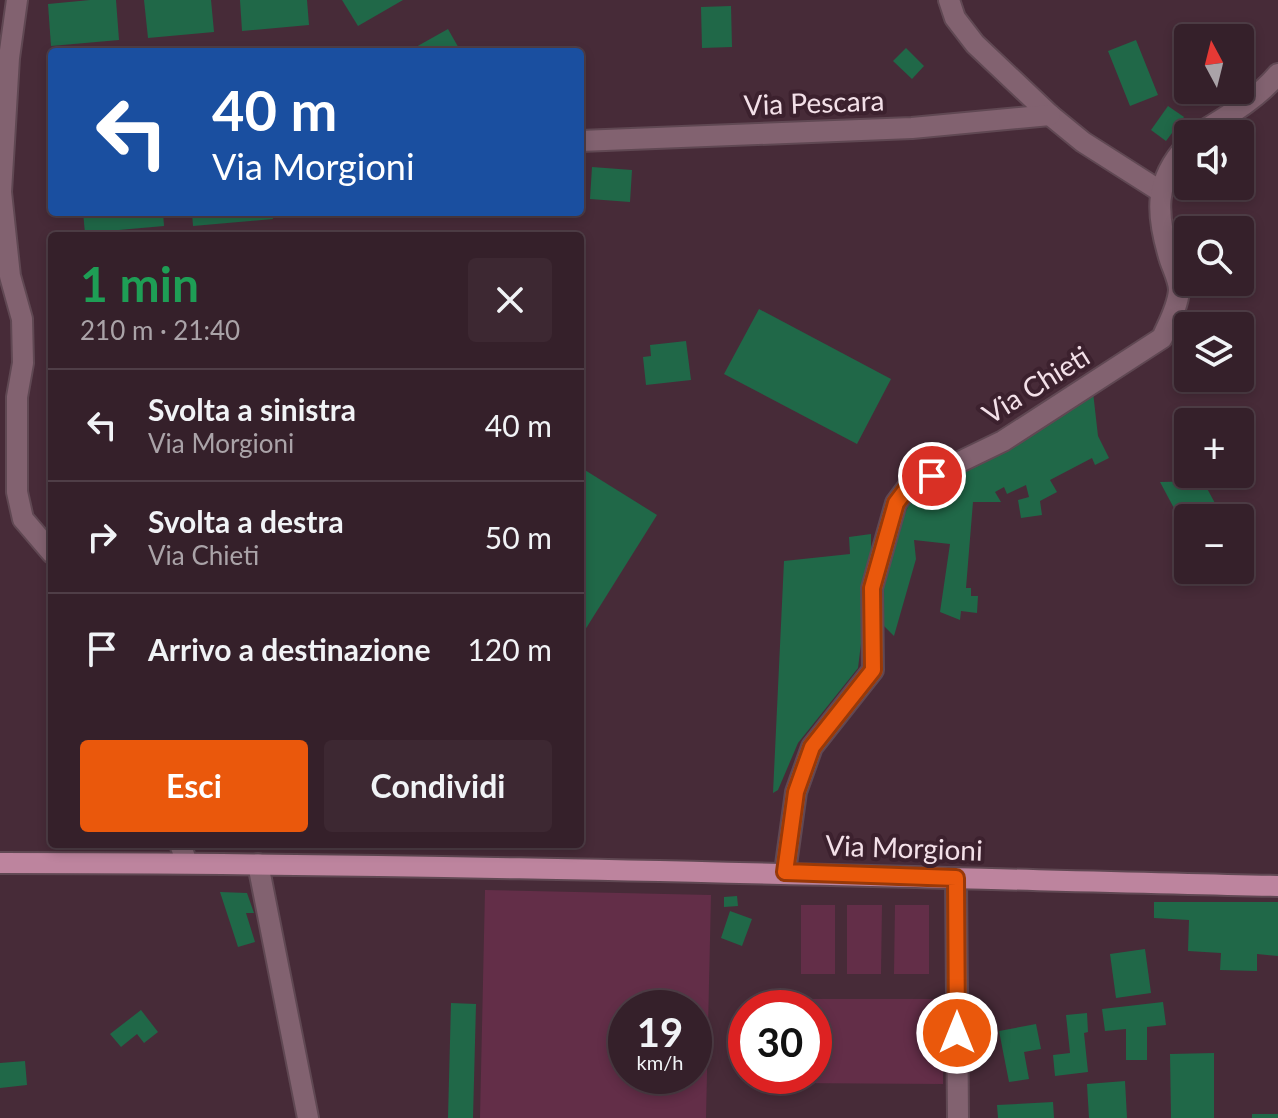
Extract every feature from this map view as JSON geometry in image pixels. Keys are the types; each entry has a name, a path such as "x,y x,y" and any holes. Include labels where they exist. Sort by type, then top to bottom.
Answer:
{"main road":[{"name":"Via Morgioni","path":"0,863 184,854 258,864 785,872 1278,886"}],"street":[{"path":"17,0 9,58 1,192 10,276 22,319 23,363 17,397 17,492 23,519 48,548"},
{"path":"949,0 955,18 975,44 1050,115 1083,142 1160,191"},
{"path":"1221,120 1245,105 1278,74"},
{"name":"Via Pescara","path":"584,141 912,128 1050,115"},
{"name":"Via Chieti","path":"785,872 796,792 812,747 873,670 872,588 896,503 908,487 1003,441 1162,338 1179,289 1161,232 1160,191 1174,161"},
{"path":"258,864 308,1118"},
{"path":"956,878 958,1118"}],"shaded area":[{"path":"485,890 711,895 709,990 608,990 608,1094 707,1094 706,1118 480,1118"},
{"path":"801,905 835,905 835,974 801,974"},
{"path":"847,905 882,905 881,974 847,974"},
{"path":"895,905 929,905 929,974 894,974"},
{"path":"832,999 943,999 943,1084 832,1083"}],"building":[{"path":"116,0 119,40 51,46 48,4"},
{"path":"144,0 211,0 214,32 148,38"},
{"path":"240,0 307,0 309,25 242,31"},
{"path":"342,0 403,0 358,26"},
{"path":"731,6 732,47 702,48 701,7"},
{"path":"448,29 459,48 414,48"},
{"path":"1136,40 1158,95 1130,106 1108,51"},
{"path":"906,48 924,66 912,79 893,61"},
{"path":"1168,106 1184,117 1174,120 1174,130 1166,141 1151,130"},
{"path":"592,167 632,170 630,202 590,199"},
{"path":"83,216 163,216 164,226 85,232"},
{"path":"192,216 273,216 273,219 193,226"},
{"path":"759,309 891,379 857,444 724,374"},
{"path":"686,341 691,380 646,385 643,357 651,356 650,345"},
{"path":"1093,392 1098,436 1109,458 1095,465 1092,458 1050,480 1057,492 1040,501 1042,515 1021,518 1018,500 1029,497 1026,485 1007,494 1004,487 995,492 1001,502 973,502 966,588 971,588 971,596 978,596 977,613 961,611 960,620 940,612 950,544 914,540 916,559 894,636 882,624 881,590 895,538 914,492"},
{"path":"584,469 657,515 584,632"},
{"path":"1160,482 1174,482 1174,488 1207,488 1215,504 1174,504 1174,508"},
{"path":"871,534 871,563 858,668 798,743 778,790 773,793 784,561 850,554 849,537"},
{"path":"220,892 247,893 254,913 246,913 255,942 238,947"},
{"path":"737,896 738,906 724,907 724,897"},
{"path":"1154,902 1278,902 1278,956 1257,954 1257,971 1220,970 1221,953 1188,951 1189,920 1154,918"},
{"path":"730,911 752,919 742,946 721,938"},
{"path":"1145,949 1151,993 1116,998 1110,954"},
{"path":"1163,1002 1166,1025 1147,1027 1147,1060 1126,1060 1126,1029 1105,1031 1102,1009"},
{"path":"451,1003 476,1004 473,1118 448,1118"},
{"path":"141,1010 158,1032 144,1043 137,1034 121,1047 110,1034"},
{"path":"1087,1013 1088,1032 1084,1033 1088,1072 1055,1076 1053,1055 1070,1053 1066,1015"},
{"path":"1036,1024 1041,1049 1024,1052 1029,1079 1009,1082 999,1031"},
{"path":"1214,1053 1214,1118 1171,1118 1170,1054"},
{"path":"25,1061 27,1085 0,1088 0,1063"},
{"path":"1125,1081 1127,1118 1089,1118 1087,1084"},
{"path":"1053,1102 1054,1118 998,1118 997,1105"},
{"path":"1252,1114 1278,1114 1278,1118 1252,1118"}],"route":[{"path":"932,476 908,487 896,503 872,588 873,670 812,747 796,792 785,872 956,878 957,1033"}]}
